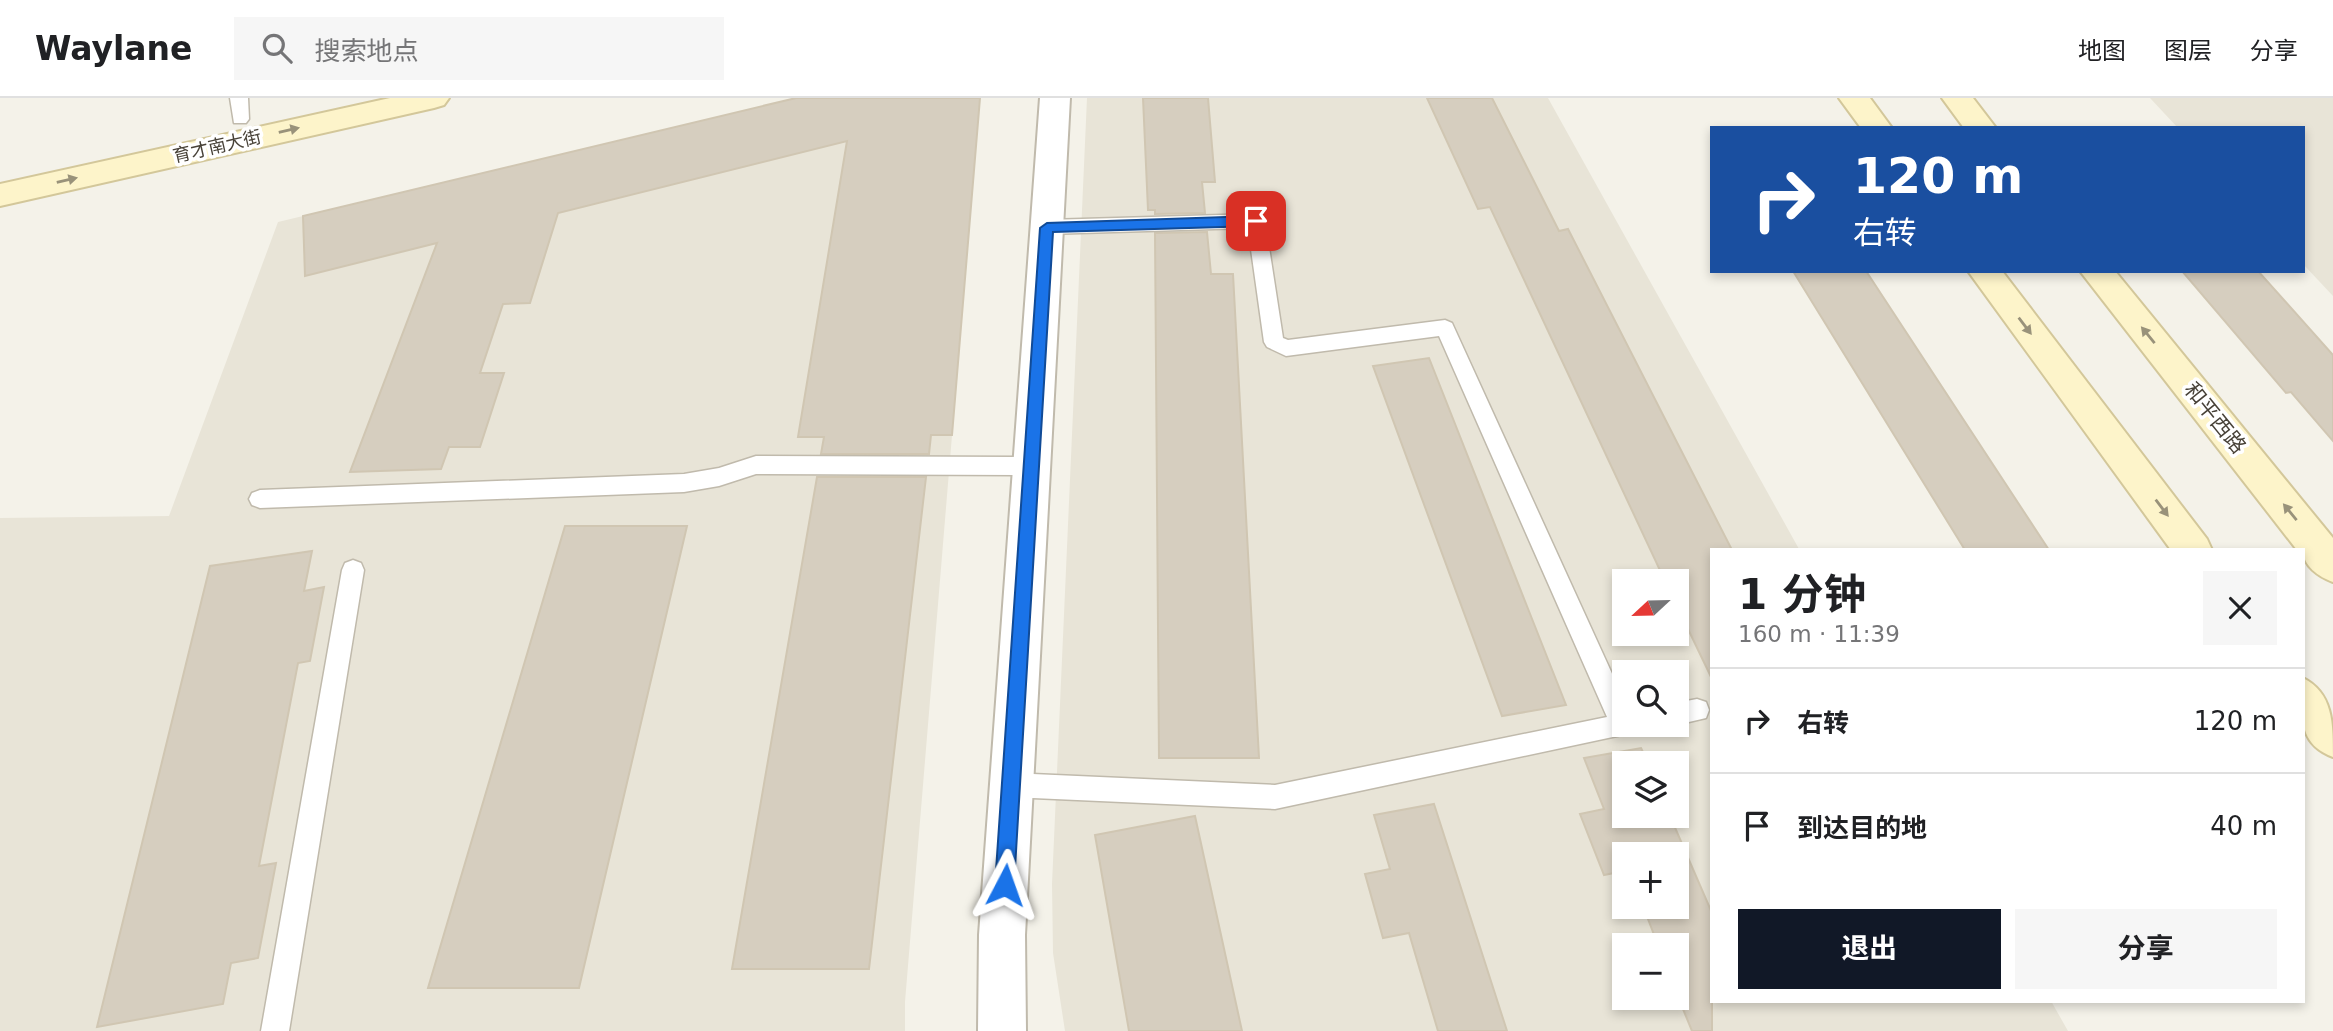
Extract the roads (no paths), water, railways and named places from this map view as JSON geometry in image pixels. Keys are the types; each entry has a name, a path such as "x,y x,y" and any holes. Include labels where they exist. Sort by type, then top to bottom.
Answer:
{"main road":[{"name":"育才南大街","path":"0,172 240,108 334,98"},
{"name":"育才南大街","path":"0,195 434,98"},
{"path":"1854,98 1875,126"},
{"path":"1957,98 1979,126"},
{"path":"1985,273 2192,548"},
{"name":"和平西路","path":"2098,273 2333,566"},
{"path":"2305,701 2333,738"}],"street":[{"path":"1002,1031 1002,935 1055,98"}],"lane":[{"path":"1047,228 1256,221 1274,342 1286,348 1445,328 1612,696"},
{"path":"260,499 684,483 719,477 756,464 1031,466"},
{"path":"275,1031 353,570"},
{"path":"1011,785 1275,797 1612,728"}]}
